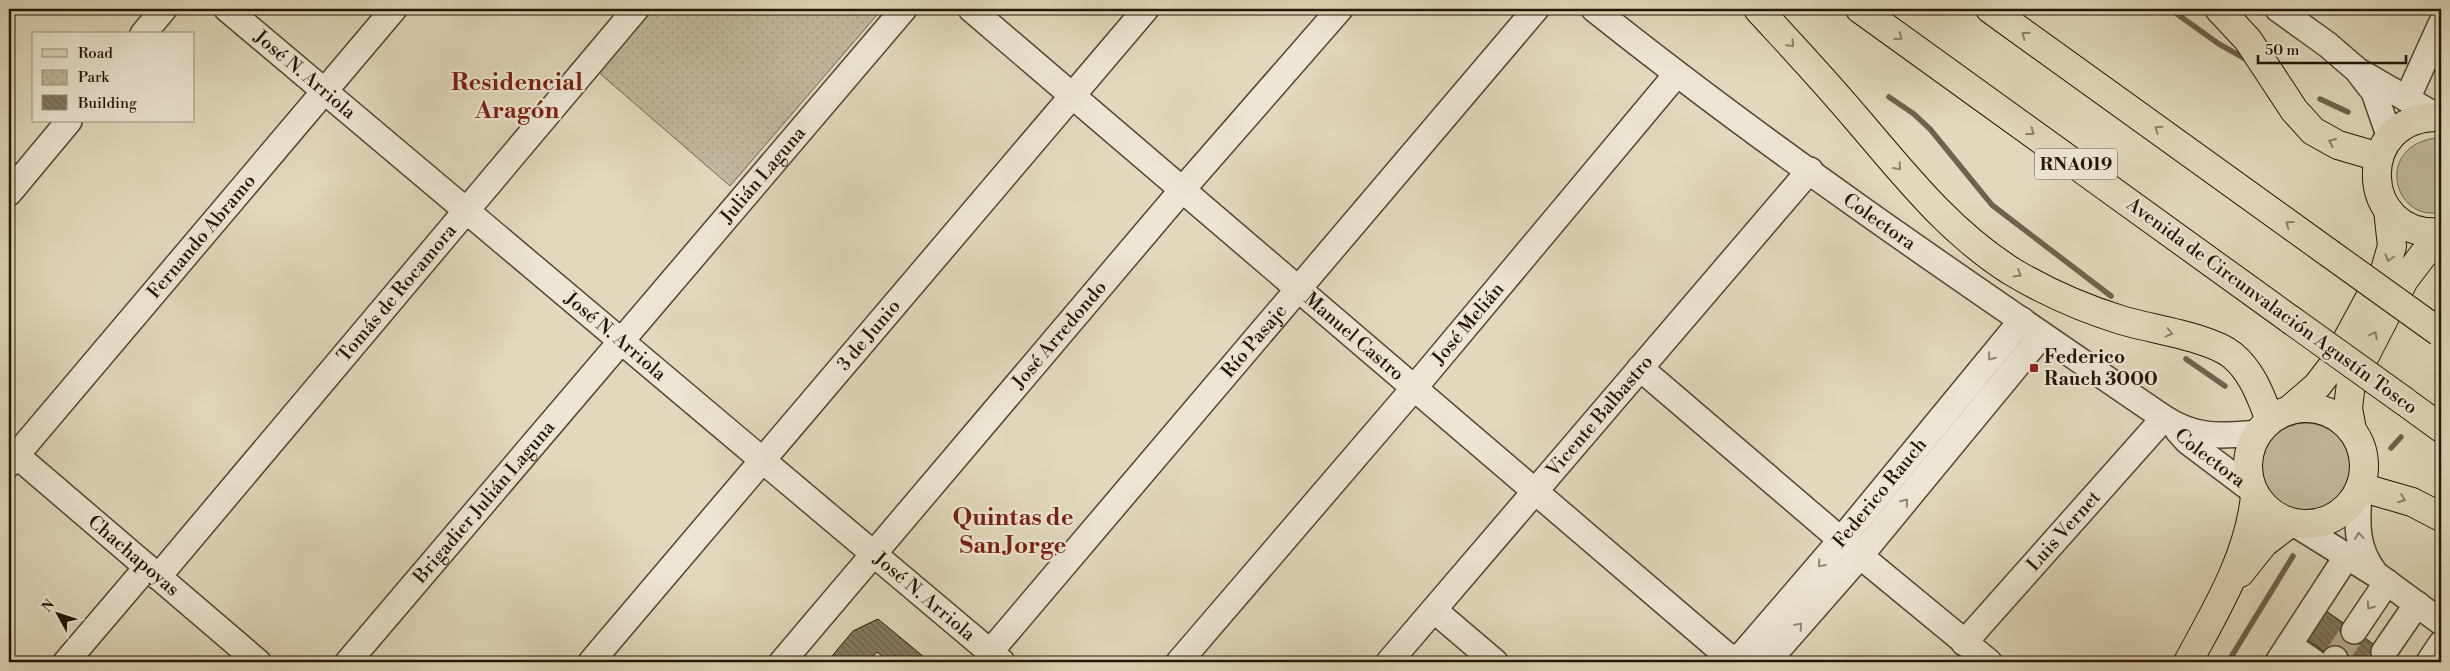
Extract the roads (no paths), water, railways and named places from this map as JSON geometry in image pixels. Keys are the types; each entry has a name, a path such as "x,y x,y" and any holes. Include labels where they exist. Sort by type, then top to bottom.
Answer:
{"main road":[{"path":"1758,9 1828,86 1928,202 1965,239 2012,271 2069,301 2121,320 2203,342 2231,354 2250,377 2272,421"},
{"name":"Avenida de Circunvalación Agustín Tosco","path":"1860,9 2441,428"},
{"path":"1990,9 2440,333"},
{"path":"2219,9 2248,40 2294,110 2313,131 2338,145 2384,148"},
{"path":"2272,421 2310,408 2326,411 2340,418 2352,430 2360,444 2364,460 2360,489 2346,508 2330,520 2308,525 2293,523 2274,516 2254,493 2247,471 2248,458 2272,421 2317,386 2334,364 2385,270 2392,246 2388,210 2378,190 2376,167 2384,148 2400,128 2416,120 2440,117"},
{"path":"2388,210 2404,224 2414,229 2441,232"},
{"path":"2352,430 2348,408 2351,384 2404,280 2423,255 2441,238"},
{"path":"2360,489 2412,502 2441,517"},
{"path":"2188,662 2230,585 2248,533 2254,493"},
{"path":"2230,585 2264,543 2293,523"}],"street":[{"path":"145,32 164,9"},
{"name":"José N. Arriola","path":"227,9 996,657"},
{"name":"Fernando Abramo","path":"11,456 394,9"},
{"name":"Tomás de Rocamora","path":"66,662 153,572 466,210 636,9"},
{"name":"Julián Laguna","path":"622,342 904,9"},
{"name":"Manuel Castro","path":"971,9 1724,653 1737,662"},
{"name":"3 de Junio","path":"591,662 1146,9"},
{"name":"José Arredondo","path":"782,662 1182,190 1340,9"},
{"name":"Río Pasaje","path":"996,657 1297,288 1536,9"},
{"name":"Colectora","path":"1594,9 1676,74 1918,249 2168,421 2188,432 2203,435 2272,421"},
{"path":"2278,9 2328,45 2357,70 2440,117"},
{"path":"2407,98 2441,24"},
{"path":"2357,70 2374,92 2384,148"},
{"name":"José Melián","path":"1179,662 1415,387 1676,74"},
{"path":"9,193 68,122"},
{"name":"Vicente Balbastro","path":"1389,662 1810,170"},
{"name":"Federico Rauch","path":"1737,662 1841,540 2022,320"},
{"name":"Federico Rauch","path":"1767,662 1860,556 2042,335"},
{"name":"Brigadier Julián Laguna","path":"348,662 622,342"},
{"path":"1640,368 1841,540 1989,662"},
{"name":"Colectora","path":"2168,421 2188,441 2254,493"},
{"name":"Luis Vernet","path":"1964,642 2168,421"},
{"name":"Chachapoyas","path":"11,456 153,572 258,662"},
{"path":"2360,489 2359,540 2362,553 2382,579"},
{"path":"2293,523 2382,579 2441,622"},
{"path":"2328,661 2284,654 2347,556"},
{"path":"2354,631 2382,579"},
{"path":"2384,652 2417,604"},
{"path":"1434,610 1495,662"},
{"path":"2429,662 2441,644"}],"waterway":[{"path":"2170,9 2219,44 2244,58"},
{"path":"1889,97 1914,114 1930,129 1992,205 2111,296"},
{"path":"2320,99 2348,112"},
{"path":"2186,359 2225,386"},
{"path":"2391,448 2401,437"},
{"path":"2228,662 2293,556"}],"tunnel":[{"path":"2335,659 2354,631"}],"place":[{"name":"Federico Rauch 3000","path":"2034,368"}],"district":[{"name":"Residencial Aragón","path":"517,97"},
{"name":"Quintas de San Jorge","path":"1013,532"}]}
